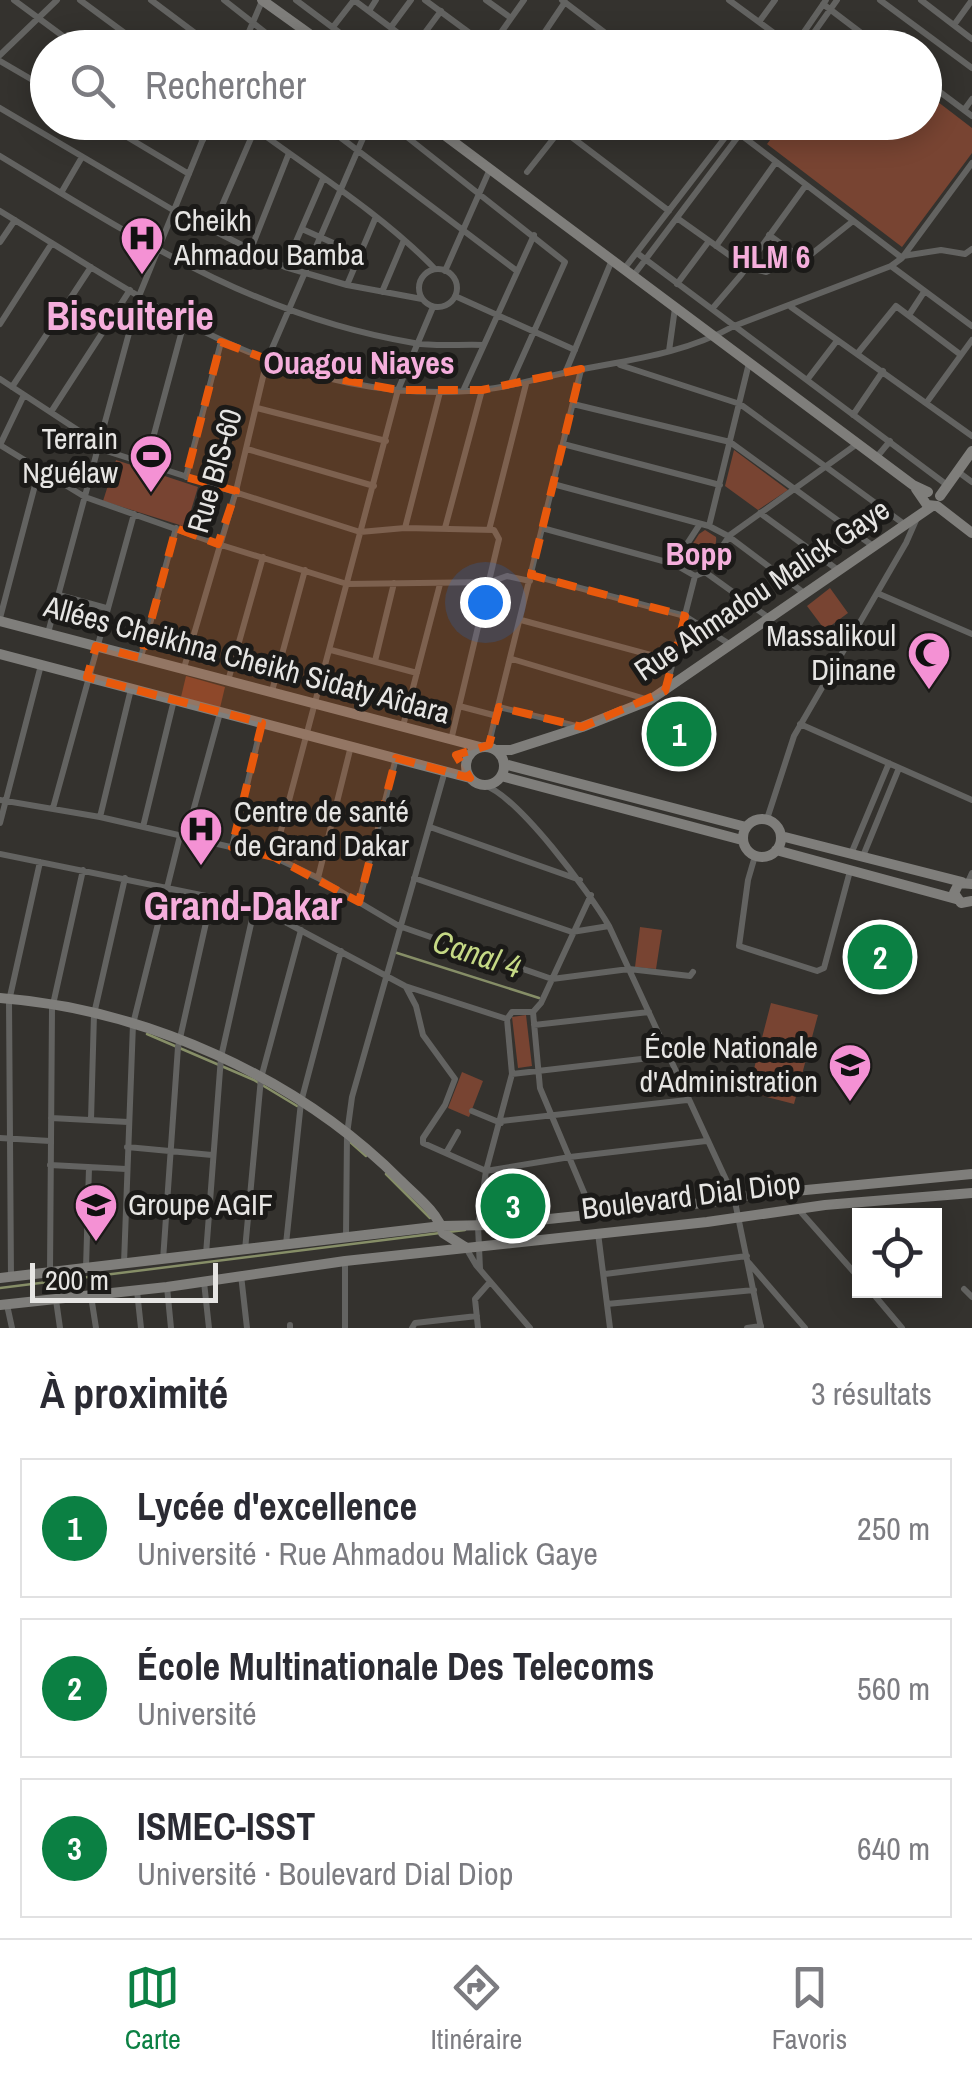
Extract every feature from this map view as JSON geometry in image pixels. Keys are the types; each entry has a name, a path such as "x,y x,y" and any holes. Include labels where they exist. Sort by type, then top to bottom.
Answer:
{"main road":[{"path":"262,0 303,30"},
{"path":"452,140 912,485 935,496 972,524"},
{"path":"935,496 972,451"},
{"path":"935,496 972,533"},
{"name":"Rue Ahmadou Malick Gaye","path":"488,748 519,747 650,700 904,524 935,496"},
{"name":"Allées Cheikhna Cheikh Sidaty Aîdara","path":"0,620 314,706 488,748"},
{"name":"Allées Cheikhna Cheikh Sidaty Aîdara","path":"0,654 470,778"},
{"path":"519,747 508,754 502,770 484,785 470,778 466,761 472,752 488,748 502,770 744,834"},
{"path":"776,850 780,836 776,826 757,819 744,834 746,849 755,856 763,857 776,850 961,903 972,901"},
{"path":"780,836 970,882"},
{"path":"956,899 954,890 970,882"},
{"path":"4,998 52,1004 133,1024 221,1057 261,1078 347,1134 394,1174 442,1226 443,1233 466,1248"},
{"name":"Boulevard Dial Diop","path":"6,1277 442,1226 478,1226 734,1196 972,1174"},
{"name":"Boulevard Dial Diop","path":"4,1305 167,1287 345,1261 972,1193"}],"street":[{"path":"14,0 55,30"},
{"path":"30,77 0,58 56,0"},
{"path":"80,0 121,30"},
{"path":"152,0 192,30"},
{"path":"224,0 260,30"},
{"path":"250,30 262,0"},
{"path":"296,0 337,30"},
{"path":"333,27 354,0 395,30"},
{"path":"369,11 376,0"},
{"path":"391,27 411,0"},
{"path":"425,0 466,30"},
{"path":"486,0 511,18"},
{"path":"502,30 524,0"},
{"path":"728,0 769,30"},
{"path":"758,22 775,0"},
{"path":"806,30 827,4 837,0"},
{"path":"921,0 972,39"},
{"path":"954,25 972,0"},
{"path":"545,30 563,1 601,30"},
{"path":"883,1 922,30"},
{"path":"813,30 827,4"},
{"path":"827,4 860,30"},
{"path":"428,30 441,12"},
{"path":"942,45 972,68"},
{"path":"942,94 972,116"},
{"path":"964,110 972,99"},
{"path":"0,108 30,126"},
{"path":"52,140 210,230 304,275 422,299 433,308 445,306 455,296 456,281 445,270 435,270 420,281 422,299"},
{"path":"132,140 189,174"},
{"path":"48,634 139,296 203,140"},
{"path":"210,230 250,140"},
{"path":"271,140 341,190 435,270"},
{"path":"344,140 517,271"},
{"name":"Rue BIS-60","path":"184,669 236,491 267,360 362,140"},
{"path":"411,140 565,262 510,386"},
{"path":"527,172 552,140"},
{"path":"575,140 669,211"},
{"path":"629,272 637,253 724,140"},
{"path":"629,272 645,260 736,140"},
{"path":"748,140 903,257 947,250 962,255 972,248"},
{"path":"250,249 289,153"},
{"path":"0,156 156,251 288,312 416,344 482,345"},
{"path":"61,193 82,158"},
{"path":"677,284 776,162"},
{"path":"0,211 184,323 267,360 300,372 398,390 463,391 526,384 669,351 714,337 891,266 903,257 972,162"},
{"path":"445,270 490,169"},
{"path":"284,267 322,179"},
{"path":"712,309 806,185"},
{"path":"677,218 746,268 771,270 798,256 810,256 853,220"},
{"path":"347,285 375,219"},
{"path":"0,242 15,220"},
{"path":"302,229 360,255"},
{"path":"769,235 798,256"},
{"path":"463,391 534,236"},
{"path":"382,292 404,240"},
{"path":"0,324 52,243"},
{"path":"637,253 890,441 935,496"},
{"path":"566,372 612,260"},
{"path":"891,266 972,326"},
{"path":"12,387 92,267"},
{"path":"51,412 130,290"},
{"path":"909,315 924,292"},
{"path":"455,296 575,350"},
{"path":"790,306 972,436"},
{"path":"669,351 675,307"},
{"path":"857,354 893,307 898,307 961,355"},
{"path":"274,858 398,390 433,308"},
{"path":"146,464 184,323"},
{"path":"927,402 972,340"},
{"path":"186,477 221,342"},
{"path":"807,380 836,342"},
{"path":"709,526 750,363"},
{"path":"619,364 740,404 904,524"},
{"path":"488,748 581,370"},
{"path":"852,415 883,371"},
{"path":"0,379 98,446 360,532 405,528 494,530 500,539 451,740"},
{"path":"489,530 526,384"},
{"path":"445,528 482,390"},
{"path":"405,528 440,392"},
{"path":"24,395 0,445 85,497 348,584 440,584 490,582 507,576 530,578 685,616 732,646"},
{"path":"573,404 730,442 872,546"},
{"path":"257,408 386,441"},
{"path":"876,458 890,441"},
{"path":"563,444 720,485"},
{"path":"695,576 705,572 728,536 858,444"},
{"path":"247,449 374,486"},
{"path":"0,620 38,470"},
{"path":"957,471 972,482"},
{"path":"553,484 709,526 805,594"},
{"path":"760,513 838,570"},
{"path":"54,808 134,514"},
{"path":"766,820 788,748 906,544 917,514"},
{"path":"674,564 700,524"},
{"path":"140,658 176,528"},
{"path":"542,528 674,564 695,576"},
{"path":"891,533 906,544"},
{"path":"228,680 263,556"},
{"path":"272,692 306,570"},
{"path":"705,572 770,618"},
{"path":"666,690 695,576"},
{"path":"375,661 394,583"},
{"path":"402,727 440,584"},
{"path":"876,592 972,634"},
{"path":"59,595 106,608"},
{"path":"521,620 673,661"},
{"path":"332,650 418,672"},
{"path":"512,659 650,700"},
{"path":"0,822 41,665"},
{"path":"100,818 131,689"},
{"path":"143,828 174,700"},
{"path":"459,706 582,727"},
{"path":"124,1265 133,1024 167,886 220,712"},
{"path":"232,846 262,723"},
{"path":"800,724 972,800"},
{"path":"318,878 351,746"},
{"path":"358,902 396,758"},
{"path":"857,856 889,763"},
{"path":"857,856 899,768"},
{"path":"501,794 502,770"},
{"path":"346,1238 347,1134 352,1098 445,772"},
{"path":"484,785 501,794 580,880 630,969 734,1196 761,1327 747,1328"},
{"path":"3,799 274,858 318,878 399,926 552,978 630,969 690,976 694,972"},
{"path":"430,827 580,880"},
{"path":"0,854 255,906 405,986 507,1019"},
{"path":"755,856 738,946 817,971 824,968 850,870"},
{"path":"6,1277 10,1139 4,998 40,862"},
{"path":"50,1273 52,1004 83,870"},
{"path":"91,1120 94,1014 126,878"},
{"path":"414,878 572,932 608,926"},
{"path":"162,1260 179,1040 212,896"},
{"path":"591,896 541,1003 533,1012 538,1072 550,1115 593,1214"},
{"path":"206,1255 221,1057 255,906"},
{"path":"245,1250 261,1078 301,930"},
{"path":"286,1244 300,1102 340,952"},
{"path":"405,986 416,1006 421,1032 454,1079 445,1105 423,1143 486,1171 570,1156 706,1142"},
{"path":"480,1269 478,1226 486,1171 512,1074 507,1019 512,1012 533,1012"},
{"path":"534,1025 649,1012"},
{"path":"512,1074 668,1056"},
{"path":"472,1111 501,1122 688,1100"},
{"path":"50,1118 128,1122"},
{"path":"446,1153 458,1132"},
{"path":"0,1138 50,1141"},
{"path":"128,1147 212,1155"},
{"path":"50,1165 126,1169"},
{"path":"86,1269 89,1168"},
{"path":"798,1209 852,1270"},
{"path":"598,1233 610,1328"},
{"path":"466,1248 530,1328"},
{"path":"604,1274 747,1259"},
{"path":"747,1259 805,1328"},
{"path":"345,1261 345,1328"},
{"path":"241,1276 247,1328"},
{"path":"204,1282 209,1328"},
{"path":"478,1328 476,1296 490,1282"},
{"path":"167,1287 171,1328"},
{"path":"964,1288 972,1297"},
{"path":"137,1290 142,1328"},
{"path":"607,1304 754,1290"},
{"path":"91,1296 96,1328"},
{"path":"877,1298 902,1328"},
{"path":"56,1300 60,1328"},
{"path":"4,1305 12,1328"},
{"path":"412,1328 415,1324 477,1316"}],"highlighted area":[{"path":"221,342 301,372 398,390 482,390 581,369 531,575 685,616 665,691 582,727 499,707 489,745 456,755 470,778 396,758 359,902 274,857 232,847 262,723 87,677 96,646 141,658 176,528 218,544 236,491 186,477"}],"shaded area":[{"path":"942,105 972,128 972,153 902,247 767,144 770,140 942,140"},
{"path":"734,450 788,490 758,510 725,486"},
{"name":"Terrain Nguélaw","path":"116,460 198,487 186,527 103,501"},
{"name":"Bopp","path":"705,530 716,541 711,555 697,569 686,562 685,556"},
{"path":"830,588 848,613 825,630 807,606"},
{"path":"186,676 225,687 220,708 181,697"},
{"path":"640,927 662,930 656,969 635,967"},
{"path":"771,1003 818,1015 794,1104 748,1092"},
{"path":"526,1015 532,1066 518,1068 512,1017"},
{"path":"462,1072 483,1081 469,1117 448,1108"}],"waterway":[{"name":"Canal 4","path":"394,952 539,998"},
{"path":"147,1034 254,1080 297,1106"},
{"path":"349,1141 366,1156"},
{"path":"386,1174 430,1218"},
{"path":"448,1232 465,1230"},
{"path":"0,1288 440,1233"}],"place":[{"name":"Cheikh Ahmadou Bamba","path":"142,276"},
{"name":"Terrain Nguélaw","path":"151,494"},
{"name":"Massalikoul Djinane","path":"929,691"},
{"name":"Lycée d'excellence","path":"679,734"},
{"name":"Centre de santé de Grand Dakar","path":"201,867"},
{"name":"École Multinationale Des Telecoms","path":"880,957"},
{"name":"École Nationale d'Administration","path":"850,1103"},
{"name":"ISMEC-ISST","path":"513,1206"},
{"name":"Groupe AGIF","path":"96,1243"}],"district":[{"name":"HLM 6","path":"771,257"},
{"name":"Biscuiterie","path":"130,316"},
{"name":"Ouagou Niayes","path":"359,363"},
{"name":"Bopp","path":"699,554"},
{"name":"Grand-Dakar","path":"243,906"}]}
